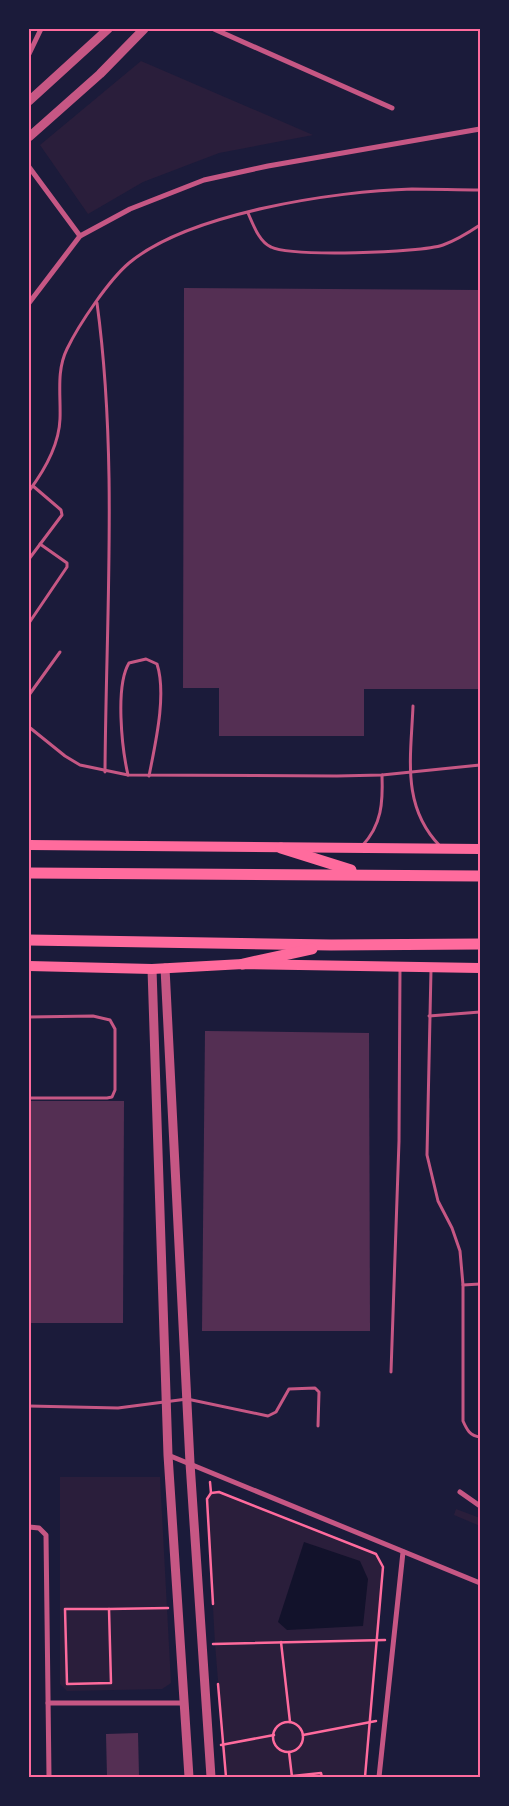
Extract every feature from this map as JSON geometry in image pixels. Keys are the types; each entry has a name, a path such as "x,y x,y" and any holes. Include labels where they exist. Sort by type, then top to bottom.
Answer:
{"highway":[{"path":"281,848 362,874"},
{"path":"29,873 480,876"},
{"path":"29,940 480,944"},
{"path":"242,964 331,944"}],"main road":[{"path":"29,845 480,848"},
{"path":"29,966 165,968 242,964 480,968"}],"street":[{"path":"29,54 41,29"},
{"path":"29,101 108,29"},
{"path":"29,137 100,74 144,29"},
{"path":"214,29 392,108"},
{"path":"29,303 80,236 130,209 204,180 268,166 480,129"},
{"path":"29,167 80,236"},
{"path":"152,968 168,1455 189,1777"},
{"path":"165,968 190,1462 211,1777"},
{"path":"168,1455 190,1462 480,1584"},
{"path":"460,1492 480,1506"},
{"path":"29,1527 44,1530 46,1540 49,1777"},
{"path":"378,1777 404,1552"},
{"path":"48,1703 185,1702"}],"lane":[{"path":"29,491 46,465 56,441 60,422 62,359 68,346 118,272 131,261 153,248 203,225 248,213 364,192 412,189 480,190"},
{"path":"248,213 262,239 270,247 298,252 429,248 460,238 480,225"},
{"path":"97,303 104,357 109,504 104,772"},
{"path":"29,559 62,515 61,510 33,486"},
{"path":"29,623 67,568 66,563 40,544"},
{"path":"29,695 60,652"},
{"path":"128,775 121,732 123,681 129,663 146,659 157,664 160,681 158,728 149,776"},
{"path":"413,706 410,772 416,811 423,825 442,848"},
{"path":"29,728 65,756 80,765 104,772 128,775 382,774 480,765"},
{"path":"360,848 370,838 382,811 382,774"},
{"path":"432,967 427,1155 438,1201 452,1228 460,1251 464,1285 463,1421 468,1431 474,1436 480,1437"},
{"path":"391,1372 399,1132 400,968"},
{"path":"430,1016 480,1012"},
{"path":"29,1017 93,1016 110,1020 115,1029 115,1090 112,1096 107,1098 29,1098"},
{"path":"464,1285 480,1284"},
{"path":"29,1406 118,1408 187,1399 268,1416 276,1412 289,1389 315,1388 319,1392 318,1426"}],"path":[{"path":"213,1605 207,1499 211,1493 219,1492 376,1554 383,1567 364,1777"},
{"path":"110,1609 111,1683 67,1684 65,1609 169,1608"},
{"path":"214,1634 216,1653"},
{"path":"202,1644 394,1639"},
{"path":"281,1642 290,1722"},
{"path":"218,1681 226,1777"},
{"path":"303,1735 385,1719"},
{"path":"209,1747 274,1735 282,1724 290,1722 299,1726 303,1735 301,1744 289,1752"},
{"path":"274,1735 276,1745 289,1752"},
{"path":"289,1752 292,1776"},
{"path":"284,1777 321,1773 322,1777"}],"shaded area":[{"path":"141,61 313,135 219,153 143,182 88,214 40,145"},
{"path":"60,1477 160,1477 171,1683 162,1689 67,1691 60,1684"},
{"path":"219,1492 376,1554 383,1567 365,1777 226,1777 215,1644 207,1499 211,1493"},
{"path":"456,1509 480,1518 480,1526 454,1515"},
{"path":"304,1542 360,1561 368,1579 363,1626 287,1630 278,1622"}],"building":[{"path":"184,288 480,290 480,689 364,689 364,736 219,736 219,688 183,688"},
{"path":"205,1031 369,1033 370,1331 202,1331"},
{"path":"29,1101 124,1101 123,1323 29,1323"},
{"path":"138,1733 139,1776 107,1777 106,1734"}]}
